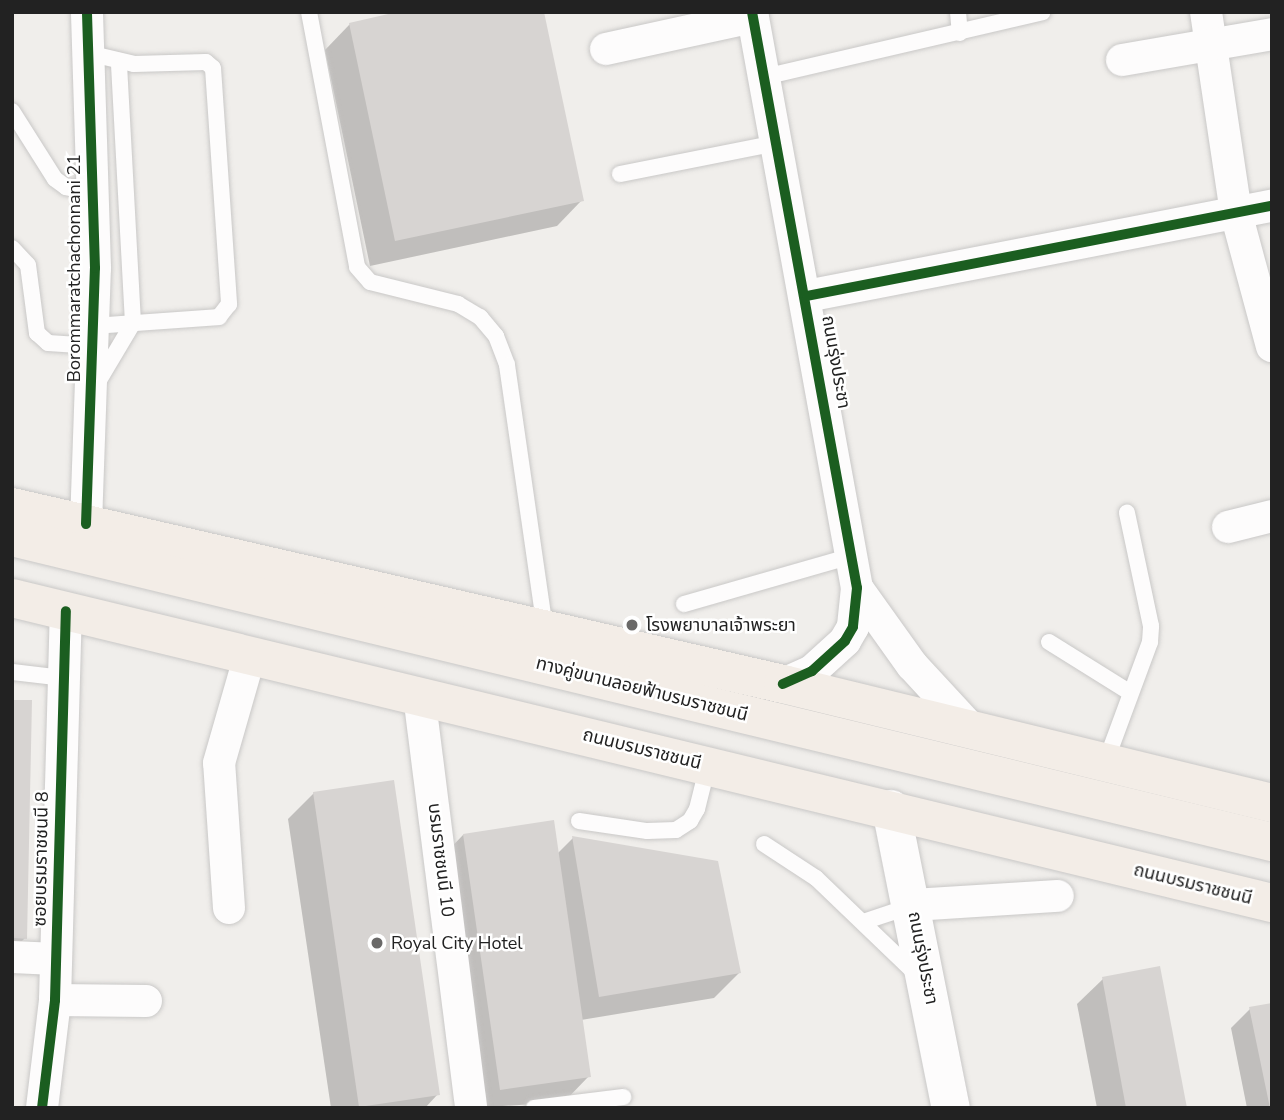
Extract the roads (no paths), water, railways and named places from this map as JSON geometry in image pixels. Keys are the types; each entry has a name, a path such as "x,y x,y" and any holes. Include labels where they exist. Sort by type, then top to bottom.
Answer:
{"main road":[{"path":"12,507 546,633 783,684 1272,803"},
{"name":"ทางคู่ขนานลอยฟ้าบรมราชชนนี","path":"12,537 1272,842"},
{"name":"ทางคู่ขนานลอยฟ้าบรมราชชนนี","path":"12,573 1272,876"},
{"name":"ถนนบรมราชชนนี","path":"12,598 1272,903"}],"street":[{"name":"Borommaratchachonnani 21","path":"86,524 94,336 87,12"},
{"path":"1206,12 1236,213 1272,346"},
{"path":"606,49 753,14"},
{"name":"ถนนรุ่งประชา","path":"753,14 807,296 857,588 853,627 845,641 812,671 783,684"},
{"path":"1122,60 1272,34"},
{"path":"807,296 1272,206"},
{"path":"1227,527 1272,516"},
{"name":"ถนนรุ่งประชา","path":"857,588 912,665 973,731"},
{"name":"ซอยบรมราชชนนี 8","path":"42,1108 55,1000 66,611"},
{"path":"229,908 219,763 250,655"},
{"name":"บรมราชชนนี 10","path":"419,695 471,1108"},
{"name":"ถนนรุ่งประชา","path":"891,810 930,987 951,1108"},
{"path":"913,905 1058,896"},
{"path":"12,957 56,959"},
{"path":"55,1000 146,1001"}],"lane":[{"path":"309,12 357,267 370,282 458,304 480,317 496,335 506,365 546,633"},
{"path":"958,12 960,33"},
{"path":"764,77 1043,12"},
{"path":"12,248 28,265 37,333 48,343 94,336 133,323 219,317 229,304 213,68 206,62 119,62 88,53"},
{"path":"92,390 122,349 133,323 119,62"},
{"path":"12,111 55,179 66,187 92,192"},
{"path":"620,174 777,143"},
{"path":"1106,761 1129,691 1150,642 1151,626 1127,513"},
{"path":"684,604 851,556"},
{"path":"1049,642 1129,691"},
{"path":"12,672 63,678"},
{"path":"579,821 647,831 676,830 690,821 697,809 708,765"},
{"path":"764,844 816,878 930,987"},
{"path":"863,922 913,905"},
{"path":"534,1108 623,1097"}],"place":[{"name":"โรงพยาบาลเจ้าพระยา","path":"632,625"},
{"name":"Royal City Hotel","path":"377,943"}]}
